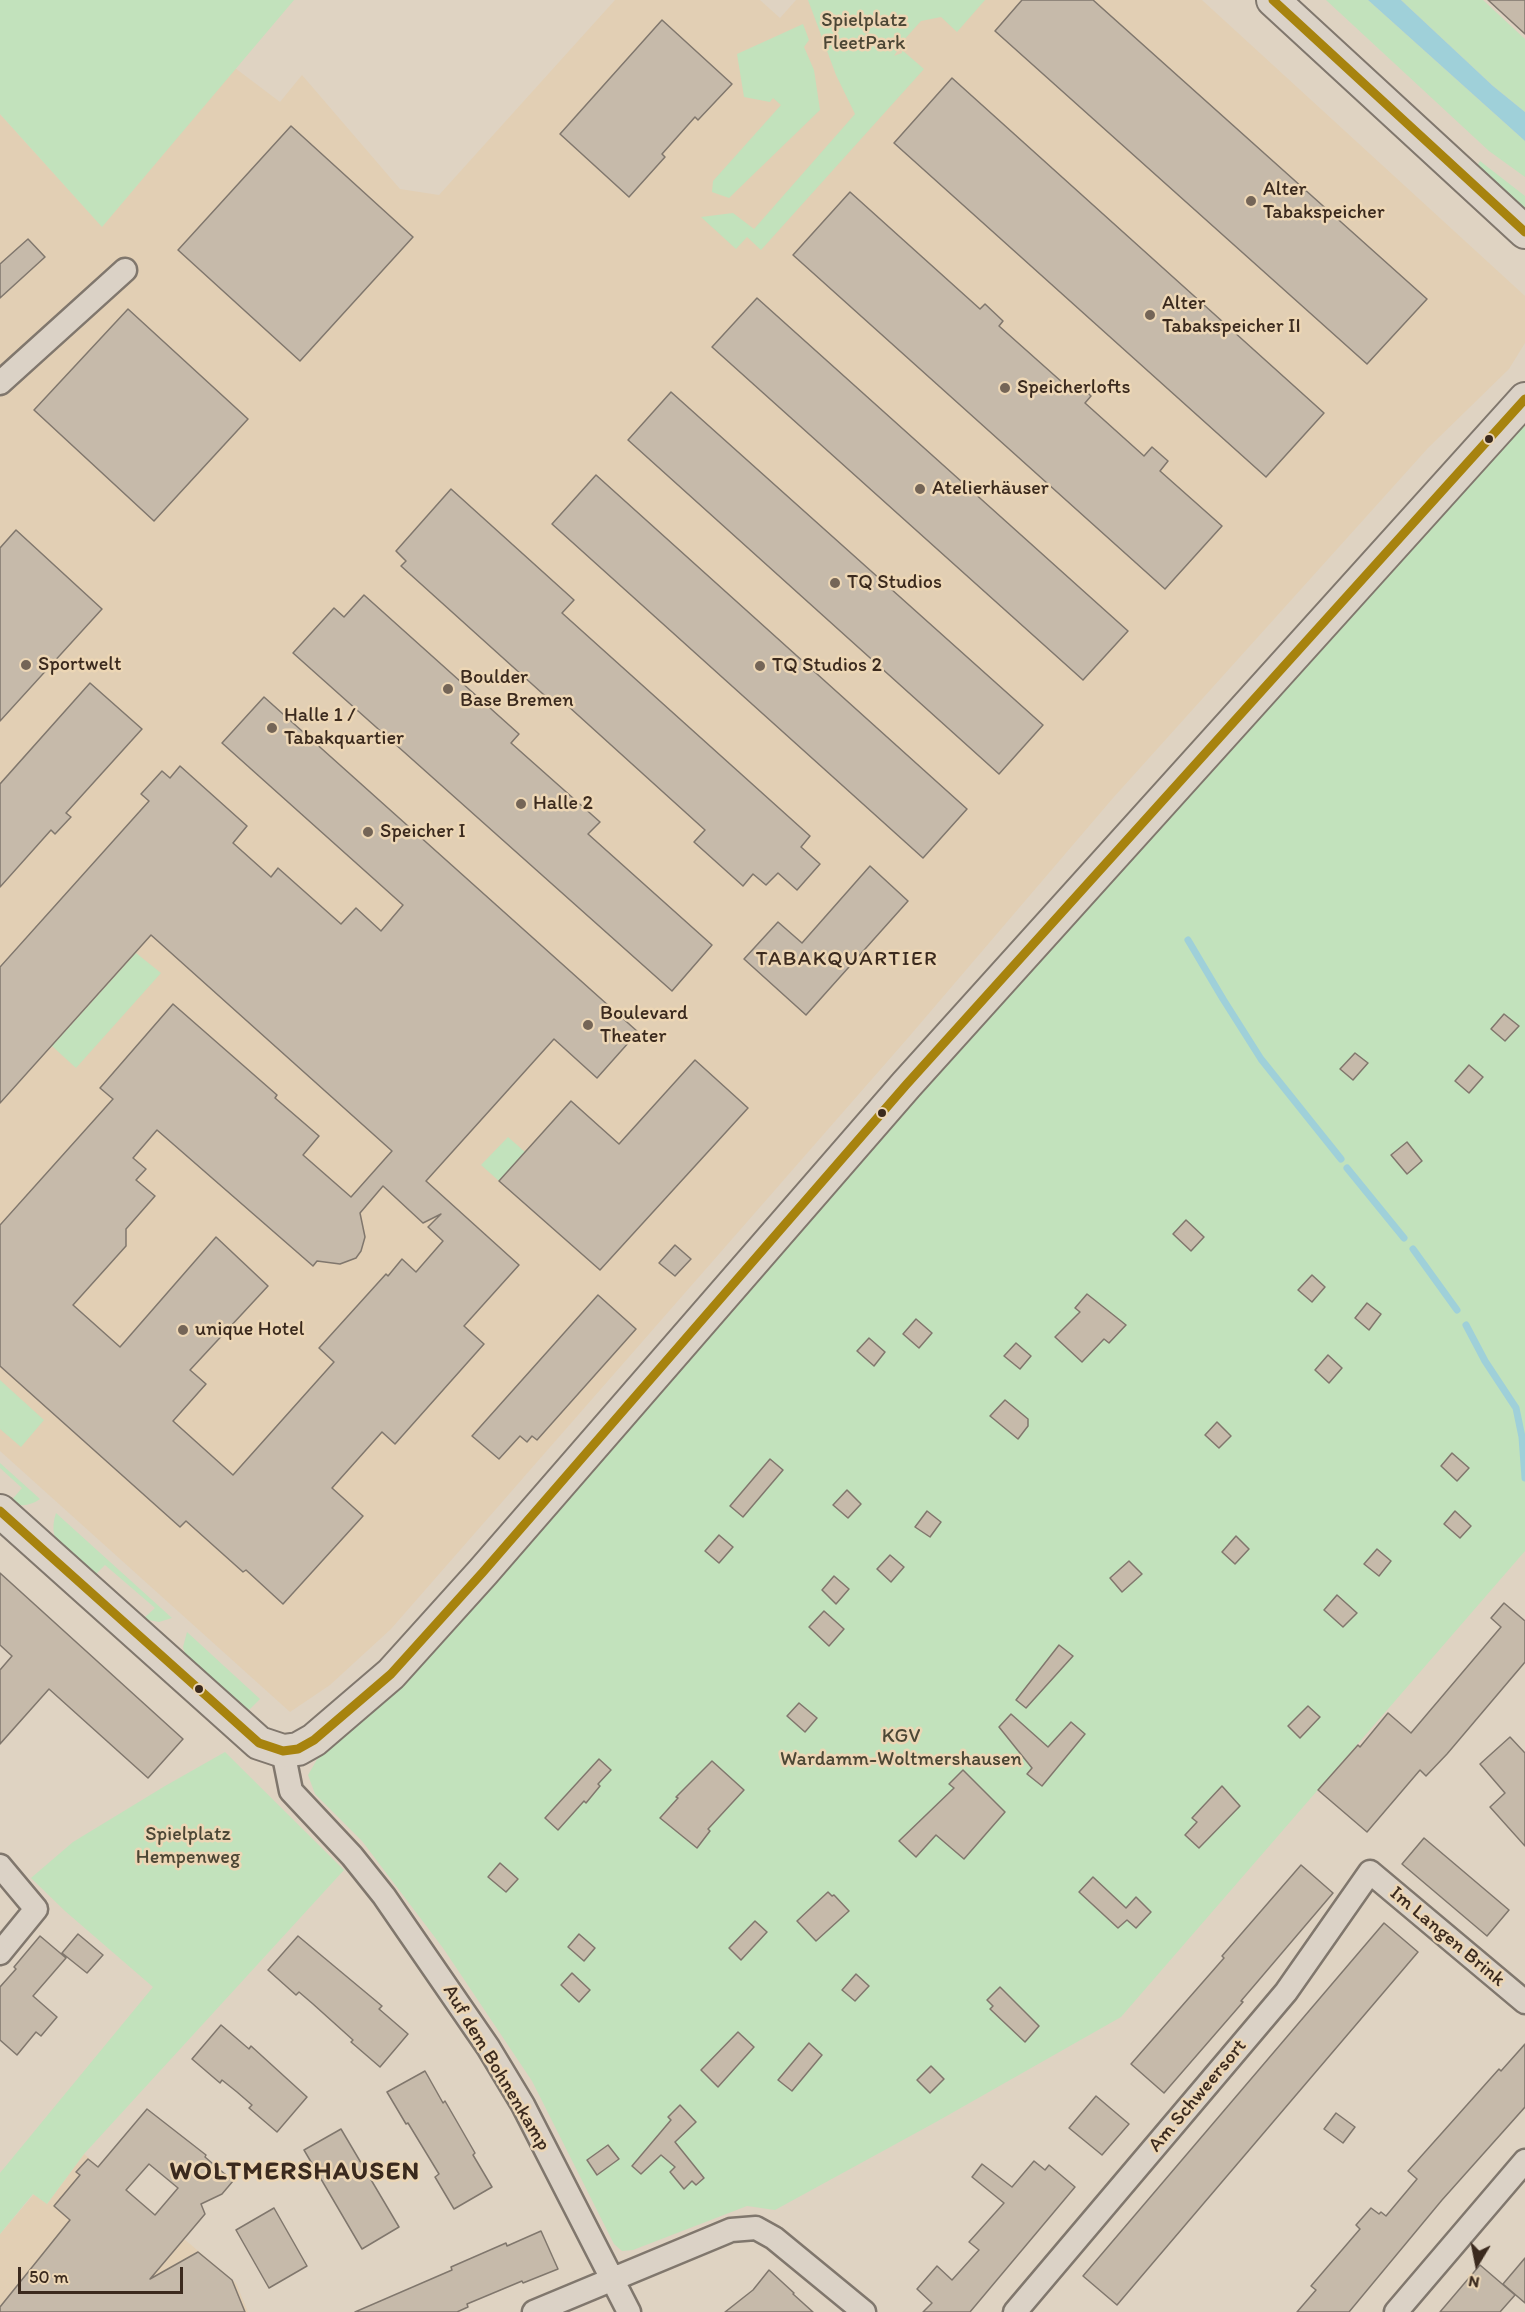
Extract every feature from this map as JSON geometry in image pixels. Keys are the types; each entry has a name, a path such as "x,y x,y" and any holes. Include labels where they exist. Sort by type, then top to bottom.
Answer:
{"street":[{"path":"1273,0 1525,232"},
{"path":"0,383 125,270"},
{"path":"0,1511 260,1743 283,1750 298,1749 314,1740 391,1674 906,1084 1525,399"},
{"name":"Auf dem Bohnenkamp","path":"283,1750 291,1791 352,1856 384,1896 488,2047 523,2105 629,2312"},
{"path":"0,1866 36,1909 0,1953"},
{"name":"Im Langen Brink","path":"1370,1872 1525,2002"},
{"name":"Am Schweersort","path":"1015,2312 1286,1992 1370,1872"},
{"path":"1396,2312 1525,2161"},
{"path":"534,2312 730,2230 756,2228 774,2238 864,2312"}],"shaded area":[{"path":"615,0 760,0 780,18 796,0 1202,0 1525,296 1525,343 1509,369 1428,448 1113,798 907,1039 391,1629 330,1685 290,1712 0,1451 0,114 102,226 235,68 280,102 302,75 400,189 439,195"},
{"path":"84,2154 236,2283 248,2312 0,2312 0,2234 34,2194 47,2204"}],"green space":[{"path":"0,0 294,0 102,227 0,114"},
{"name":"Spielplatz FleetPark","path":"808,0 985,0 957,32 941,17 921,21 903,41 894,56 902,53 902,50 924,69 761,250 747,237 736,249 701,217 733,213 754,229 855,114 836,75"},
{"path":"1326,0 1368,0 1525,141 1525,177 1489,151"},
{"path":"1401,0 1483,0 1525,39 1525,112 1493,86"},
{"path":"803,24 809,40 804,47 814,70 820,110 729,198 712,192 713,181 781,105 773,98 770,102 744,97 737,54"},
{"path":"1480,161 1525,196 1525,211 1476,168"},
{"name":"KGV Wardamm-Woltmershausen","path":"1525,419 1525,1551 1121,2017 775,2210 747,2206 633,2250 622,2251 614,2244 532,2081 443,1948 362,1841 315,1794 308,1775 319,1756 367,1711 1470,472"},
{"path":"136,953 161,973 76,1068 52,1046"},
{"path":"508,1137 525,1152 499,1181 481,1165"},
{"path":"0,1380 44,1420 21,1447 0,1429"},
{"path":"0,1463 40,1499 25,1505 10,1502 22,1488 0,1468"},
{"path":"56,1513 172,1618 159,1622 143,1619 155,1608 105,1565 94,1576 62,1550 54,1534"},
{"path":"187,1632 260,1699 244,1715 186,1657 183,1647"},
{"name":"Spielplatz Hempenweg","path":"225,1752 344,1870 84,2154 47,2204 33,2194 0,2234 0,2173 153,1987 65,1911 31,1878 73,1842"}],"water":[{"path":"1368,0 1401,0 1493,86 1525,112 1525,141"}],"building":[{"name":"Alter Tabakspeicher","path":"1022,0 1093,0 1427,299 1367,364 995,31"},
{"path":"1488,0 1525,0 1525,34"},
{"path":"662,20 732,84 698,120 695,117 662,154 665,157 629,197 560,134"},
{"name":"Alter Tabakspeicher II","path":"952,78 1324,413 1266,477 894,143"},
{"path":"291,126 413,237 300,361 178,250"},
{"name":"Speicherlofts","path":"850,192 980,309 985,304 1003,321 999,326 1072,391 1079,385 1091,396 1085,403 1144,456 1152,447 1168,461 1160,471 1222,526 1165,589 793,255"},
{"path":"28,239 45,257 0,298 0,264"},
{"name":"Atelierhäuser","path":"757,298 1128,631 1083,680 712,347"},
{"path":"128,309 248,419 154,521 34,410"},
{"name":"TQ Studios","path":"671,392 1043,725 999,774 628,440"},
{"name":"TQ Studios 2","path":"596,475 967,809 923,858 552,524"},
{"path":"451,489 574,600 562,613 810,836 801,847 820,864 797,890 778,873 766,885 753,874 743,886 694,842 705,830 558,697 553,703 401,566 406,561 396,551"},
{"name":"Sportwelt","path":"16,530 102,609 0,721 0,548"},
{"name":"Halle 2","path":"364,595 519,734 511,743 600,822 588,834 712,945 672,991 293,653 334,608 344,617"},
{"path":"90,683 142,729 66,813 71,817 55,834 51,830 0,887 0,784"},
{"path":"264,697 638,1032 597,1078 554,1039 426,1181 519,1265 464,1326 484,1344 395,1444 382,1432 332,1488 363,1516 283,1604 186,1521 180,1527 0,1366 0,1225 113,1099 100,1088 173,1004 277,1095 275,1098 319,1136 303,1155 351,1197 392,1151 151,935 0,1103 0,967 149,801 141,794 162,771 170,778 180,766 247,826 233,843 271,877 278,868 341,924 356,908 381,931 403,905 222,743","holes":["157,1130 313,1266 317,1261 340,1264 356,1258 361,1251 365,1237 360,1213 383,1186 423,1223 441,1214 428,1227 443,1241 416,1272 402,1259 319,1348 334,1362 233,1475 173,1421 206,1384 190,1370 268,1286 216,1237 120,1347 73,1305 126,1246 126,1229 155,1196 136,1180 146,1169 133,1158"]},
{"path":"870,866 908,901 806,1015 744,959 778,922 802,943"},
{"path":"1504,1014 1519,1026 1505,1041 1491,1029"},
{"path":"1355,1053 1368,1063 1353,1080 1340,1069"},
{"path":"695,1060 748,1108 600,1270 499,1181 571,1101 619,1144"},
{"path":"1469,1065 1483,1077 1469,1093 1455,1081"},
{"path":"1407,1142 1422,1161 1407,1174 1391,1155"},
{"path":"1186,1220 1204,1237 1191,1251 1173,1234"},
{"path":"675,1245 691,1259 675,1276 659,1263"},
{"path":"1312,1275 1325,1287 1312,1302 1298,1290"},
{"path":"1087,1294 1126,1325 1109,1343 1104,1339 1082,1362 1055,1337 1080,1312 1075,1308"},
{"path":"598,1295 636,1329 537,1440 532,1436 527,1442 520,1436 499,1459 472,1436"},
{"path":"1367,1303 1381,1314 1369,1330 1355,1318"},
{"path":"916,1319 932,1333 919,1348 903,1334"},
{"path":"869,1338 885,1352 874,1366 857,1351"},
{"path":"1016,1343 1031,1356 1020,1369 1004,1356"},
{"path":"1328,1355 1342,1368 1329,1383 1315,1370"},
{"path":"1005,1400 1028,1419 1028,1426 1018,1439 990,1416"},
{"path":"1217,1422 1231,1436 1219,1448 1205,1435"},
{"path":"1452,1453 1469,1468 1457,1481 1441,1466"},
{"path":"770,1459 783,1470 743,1517 730,1506"},
{"path":"847,1490 861,1504 848,1518 833,1505"},
{"path":"927,1511 941,1522 930,1537 915,1527"},
{"path":"1455,1511 1471,1526 1460,1538 1444,1524"},
{"path":"719,1535 733,1547 719,1563 705,1551"},
{"path":"1236,1536 1249,1549 1235,1564 1222,1552"},
{"path":"1377,1549 1391,1561 1379,1576 1364,1564"},
{"path":"890,1555 904,1567 891,1582 877,1569"},
{"path":"1129,1561 1142,1574 1122,1592 1110,1578"},
{"path":"0,1573 183,1739 148,1778 49,1689 0,1744 0,1670 12,1656 0,1645"},
{"path":"834,1576 849,1589 836,1604 822,1590"},
{"path":"1337,1595 1357,1613 1343,1627 1324,1610"},
{"path":"1504,1603 1525,1621 1525,1662 1447,1754 1426,1776 1420,1770 1367,1832 1318,1790 1358,1745 1360,1747 1388,1713 1411,1733 1501,1627 1491,1618"},
{"path":"824,1611 844,1629 829,1646 809,1627"},
{"path":"1059,1645 1073,1656 1026,1708 1016,1700"},
{"path":"799,1703 817,1718 805,1732 787,1716"},
{"path":"1308,1706 1320,1717 1300,1738 1288,1726"},
{"path":"1011,1714 1048,1747 1071,1722 1085,1734 1042,1786 1027,1774 1032,1768 999,1727"},
{"path":"1510,1737 1525,1753 1525,1846 1490,1807 1505,1793 1480,1764"},
{"path":"599,1759 611,1770 598,1784 600,1786 586,1803 584,1801 558,1830 545,1818"},
{"path":"712,1761 744,1790 708,1829 710,1831 697,1848 660,1818 678,1798 676,1797"},
{"path":"963,1770 1005,1812 964,1859 936,1835 916,1857 899,1841 954,1788 949,1784"},
{"path":"1222,1786 1240,1806 1199,1848 1185,1835 1197,1822 1192,1818"},
{"path":"1424,1838 1509,1910 1487,1936 1402,1864"},
{"path":"500,1863 518,1879 506,1892 488,1877"},
{"path":"1301,1865 1333,1893 1164,2093 1131,2064 1224,1958 1222,1956"},
{"path":"1093,1877 1126,1908 1136,1897 1151,1912 1136,1928 1127,1920 1118,1928 1079,1892"},
{"path":"828,1892 834,1895 849,1911 816,1941 797,1921"},
{"path":"755,1921 767,1932 741,1960 729,1948"},
{"path":"1384,1923 1418,1952 1117,2305 1083,2276"},
{"path":"78,1934 103,1955 87,1973 62,1953"},
{"path":"579,1934 595,1948 584,1961 568,1947"},
{"path":"40,1936 66,1958 33,1996 57,2017 41,2036 36,2032 17,2055 0,2040 0,1987"},
{"path":"298,1936 382,2006 379,2009 408,2034 380,2067 313,2004 299,1992 296,1995 268,1970"},
{"path":"572,1973 590,1990 579,2002 561,1985"},
{"path":"856,1974 869,1986 855,2001 842,1990"},
{"path":"1000,1987 1039,2026 1025,2042 990,2009 993,2006 987,2000"},
{"path":"221,2025 249,2049 251,2046 307,2097 277,2132 249,2108 252,2105 237,2092 222,2080 220,2083 192,2059"},
{"path":"738,2032 754,2047 718,2087 701,2070"},
{"path":"809,2043 822,2055 792,2091 778,2080"},
{"path":"1525,2044 1525,2107 1442,2200 1349,2312 1297,2312 1316,2290 1311,2286 1360,2229 1356,2225 1371,2208 1386,2216 1417,2179 1408,2171 1499,2069 1501,2071"},
{"path":"931,2066 944,2079 930,2093 917,2080"},
{"path":"425,2071 443,2103 445,2101 492,2187 454,2209 435,2177 439,2174 387,2092"},
{"path":"1096,2096 1129,2124 1102,2155 1069,2128"},
{"path":"680,2105 696,2122 675,2142 704,2178 696,2185 692,2181 684,2189 670,2172 675,2167 661,2155 641,2174 632,2166 671,2120 668,2117"},
{"path":"147,2109 206,2155 205,2157 233,2181 222,2194 201,2204 205,2214 150,2279 198,2252 232,2280 245,2312 0,2312 0,2307 70,2220 54,2206 80,2175 76,2172 88,2159 98,2167","holes":["149,2164 178,2188 155,2215 126,2190"]},
{"path":"1336,2113 1355,2127 1343,2143 1324,2129"},
{"path":"341,2129 399,2227 362,2249 304,2150"},
{"path":"608,2145 619,2159 597,2175 587,2160"},
{"path":"1034,2161 1045,2170 1049,2165 1075,2187 970,2312 923,2312 932,2303 917,2289 937,2266 952,2280 979,2250 969,2242 1004,2203 972,2177 982,2164 1012,2187"},
{"path":"274,2208 307,2266 269,2288 236,2230"},
{"path":"541,2231 558,2269 467,2304 468,2307 457,2312 355,2312 452,2270 451,2267 506,2243 507,2246"},
{"path":"1525,2258 1525,2303 1503,2284"},
{"path":"1480,2265 1515,2295 1500,2312 1440,2312"},
{"path":"769,2270 813,2312 725,2312 753,2290"}],"waterway":[{"path":"1188,940 1261,1059 1341,1159"},
{"path":"1347,1168 1404,1238"},
{"path":"1413,1249 1457,1310"},
{"path":"1466,1325 1485,1361 1516,1408 1522,1437 1525,1478"}],"transit line":[{"path":"1273,0 1525,232"},
{"path":"0,1511 259,1743 283,1751 298,1749 314,1740 391,1674 483,1572 906,1085 1525,399"}],"place":[{"name":"Alter Tabakspeicher","path":"1251,201"},
{"name":"Alter Tabakspeicher II","path":"1150,315"},
{"name":"Speicherlofts","path":"1005,388"},
{"name":"Atelierhäuser","path":"920,489"},
{"name":"TQ Studios","path":"835,583"},
{"name":"Sportwelt","path":"26,665"},
{"name":"TQ Studios 2","path":"760,666"},
{"name":"Boulder Base Bremen","path":"448,689"},
{"name":"Halle 1 / Tabakquartier","path":"272,728"},
{"name":"Halle 2","path":"521,804"},
{"name":"Speicher I","path":"368,832"},
{"name":"Boulevard Theater","path":"588,1025"},
{"name":"unique Hotel","path":"183,1330"}],"district":[{"name":"TABAKQUARTIER","path":"847,960"},
{"name":"WOLTMERSHAUSEN","path":"295,2172"}]}
